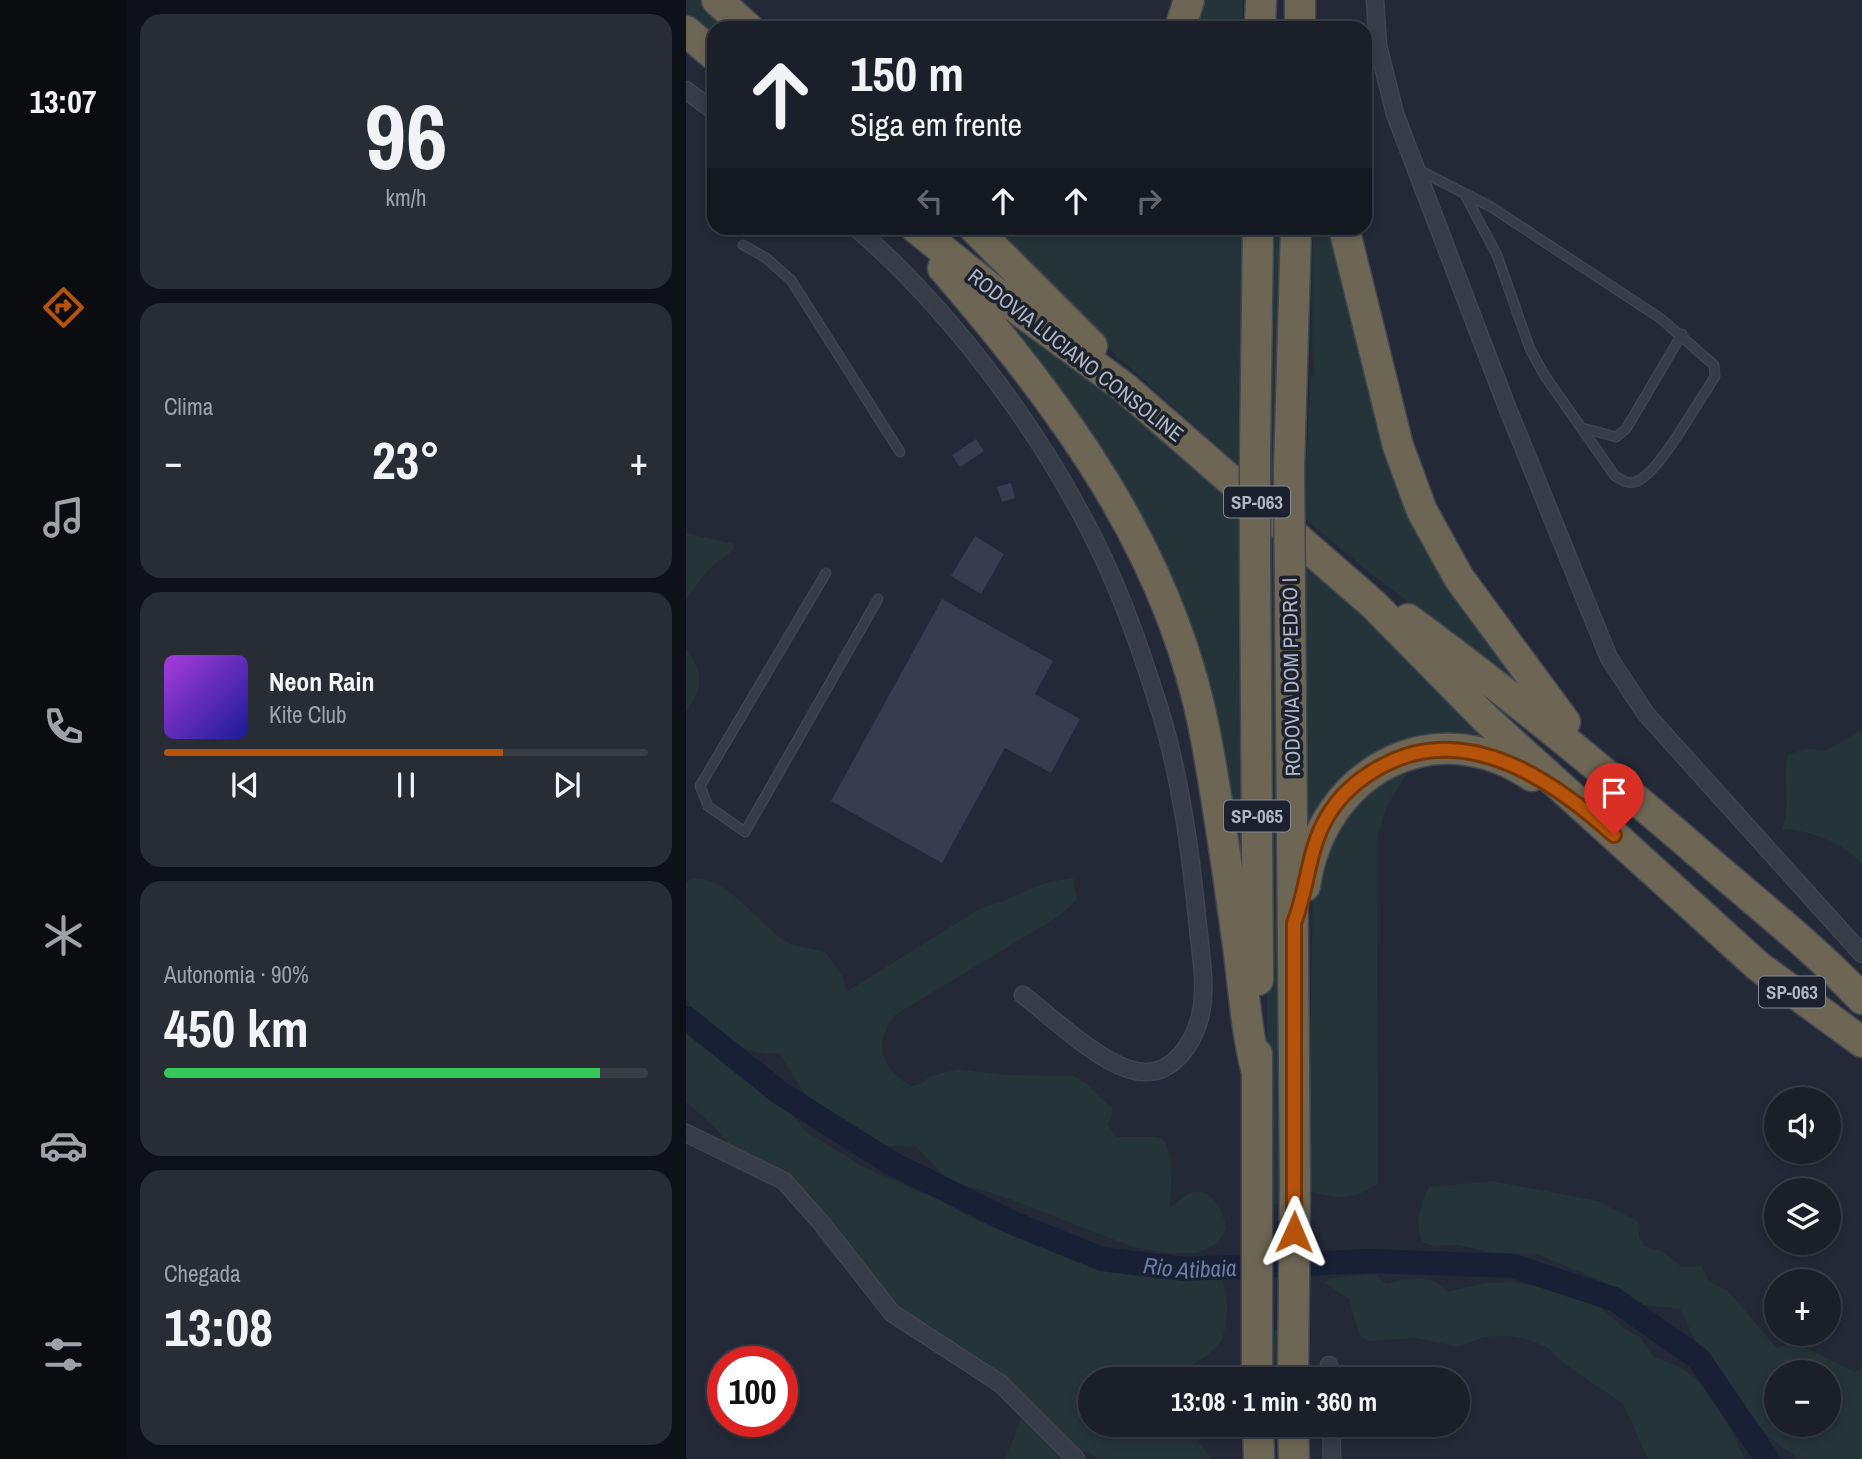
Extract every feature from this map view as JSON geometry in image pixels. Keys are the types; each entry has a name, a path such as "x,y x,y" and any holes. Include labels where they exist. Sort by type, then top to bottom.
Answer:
{"highway":[{"path":"717,0 740,21"},
{"path":"1182,21 1189,0"},
{"path":"1260,21 1261,0"},
{"path":"686,31 707,49"},
{"path":"910,235 990,324 1068,423 1116,501 1159,590 1189,667 1205,732 1223,837 1246,1019 1257,1073"},
{"name":"RODOVIA LUCIANO CONSOLINE","path":"925,235 1000,296 1125,388 1346,580 1485,718 1758,966 1862,1042"},
{"name":"RODOVIA LUCIANO CONSOLINE","path":"981,235 1119,372 1350,573 1522,704 1607,774 1760,906 1791,929 1862,999"},
{"name":"RODOVIA DOM PEDRO I","path":"1257,1367 1255,453 1258,235"},
{"name":"RODOVIA DOM PEDRO I","path":"1293,1367 1294,923 1289,470 1296,235"},
{"path":"1347,235 1398,446 1422,511 1440,547 1485,615 1549,703 1607,774"},
{"path":"1294,923 1303,899 1312,852 1328,816 1358,781 1391,762 1424,751 1466,750 1507,761 1577,802"},
{"path":"1726,936 1748,946 1759,944 1769,925 1760,906"},
{"path":"1258,1437 1259,1459"},
{"path":"1293,1437 1294,1459"}],"street":[{"path":"1375,0 1378,46 1385,78 1415,168 1517,432 1609,658 1646,714 1862,954"},
{"path":"686,90 707,106"},
{"path":"863,235 959,336 1023,421 1076,503 1128,612 1162,718 1180,787 1190,849 1203,990 1201,1016 1191,1042 1164,1067 1154,1072 1129,1070 1089,1046 1023,995"},
{"path":"686,1133 783,1181 823,1225 892,1313 1001,1384 1076,1459"},
{"path":"1331,1437 1332,1459"}],"lane":[{"path":"1415,168 1491,207 1682,334 1711,360 1716,370 1714,376 1647,475 1633,483 1615,477 1545,376 1530,349 1497,255 1464,194"},
{"path":"743,246 766,258 791,280 900,452"},
{"path":"1581,427 1616,437 1626,429 1682,334"},
{"path":"826,573 700,786 708,806 745,832 878,599"}],"shaded area":[{"path":"686,0 705,0 729,21 707,21 707,40 686,22"},
{"path":"1194,0 1243,0 1242,21 1188,21"},
{"path":"1004,235 1244,235 1238,465 1117,356"},
{"path":"1270,235 1287,235 1278,497 1264,485"},
{"path":"1313,235 1336,235 1385,440 1523,689 1365,569 1303,517 1311,376 1315,375 1312,346"},
{"path":"983,298 1110,391 1238,501 1242,738 1241,895 1197,672"},
{"path":"1264,523 1279,535 1283,1205 1268,1204"},
{"path":"686,533 734,544 733,550 708,570 686,599"},
{"path":"1304,557 1353,600 1493,743 1424,745 1307,842"},
{"path":"686,647 696,665 699,686 686,712"},
{"path":"1862,730 1862,865 1856,857 1826,839 1782,829 1786,811 1788,755 1804,749 1827,750"},
{"path":"1415,760 1386,808 1377,840 1378,1184 1352,1196 1328,1196 1308,1191 1313,879 1346,803"},
{"path":"1073,878 1077,900 1059,916 895,1015 884,1036 883,1055 892,1071 911,1086 921,1084 929,1077 958,1069 1006,1075 1073,1076 1086,1083 1112,1108 1113,1113 1108,1125 1117,1137 1156,1137 1164,1140 1172,1161 1170,1208 1193,1192 1206,1194 1217,1203 1226,1229 1217,1244 1197,1253 1168,1253 1133,1247 1007,1198 948,1180 916,1147 874,1145 875,1142 814,1109 779,1053 752,1051 726,1039 704,1021 686,999 686,882 699,879 712,882 740,901 789,943 826,953 843,977 846,992 981,908 1047,883"},
{"path":"686,1027 731,1054 780,1098 805,1131 862,1166 924,1194 929,1192 962,1213 1028,1239 1076,1247 1126,1270 1183,1277 1220,1277 1227,1300 1225,1328 1220,1342 1204,1357 1188,1367 1078,1367 1078,1437 1198,1437 1211,1459 1098,1459 1087,1451 1067,1459 1005,1459 1024,1413 1018,1401 868,1293 823,1244 789,1191 776,1187 755,1174 715,1128 686,1102"},
{"path":"1492,1181 1598,1201 1639,1222 1639,1237 1645,1246 1662,1251 1682,1267 1702,1266 1708,1280 1728,1291 1764,1333 1764,1346 1802,1346 1831,1360 1764,1360 1764,1431 1703,1357 1680,1309 1637,1304 1599,1280 1539,1255 1490,1252 1458,1245 1433,1246 1423,1242 1420,1235 1418,1221 1429,1187"},
{"path":"1375,1274 1386,1284 1411,1279 1427,1280 1435,1282 1447,1292 1486,1283 1513,1282 1565,1292 1596,1303 1623,1328 1640,1337 1653,1356 1683,1369 1699,1382 1727,1422 1745,1459 1648,1459 1623,1404 1562,1362 1547,1347 1526,1339 1484,1337 1458,1347 1417,1338 1367,1341 1359,1334 1349,1299 1325,1283 1330,1278"},
{"path":"1284,1327 1284,1367 1267,1367 1266,1333"},
{"path":"1841,1365 1855,1372 1860,1370 1862,1365 1862,1459 1799,1459 1769,1437 1841,1437"}],"building":[{"path":"976,439 984,451 960,467 952,455"},
{"path":"1011,483 1015,498 1002,502 997,487"},
{"path":"975,536 1004,554 981,594 951,576"},
{"path":"942,599 1053,661 1035,694 1080,719 1051,773 1005,748 942,863 831,801"}],"waterway":[{"name":"Rio Atibaia","path":"686,1018 780,1093 891,1163 1013,1223 1102,1259 1183,1269 1371,1261 1513,1266 1614,1299 1699,1359 1767,1459"}],"route":[{"path":"1294,1232 1294,923 1303,899 1312,852 1319,833 1344,795 1372,771 1411,754 1444,749 1466,750 1507,761 1526,771 1577,802 1614,835"}]}
